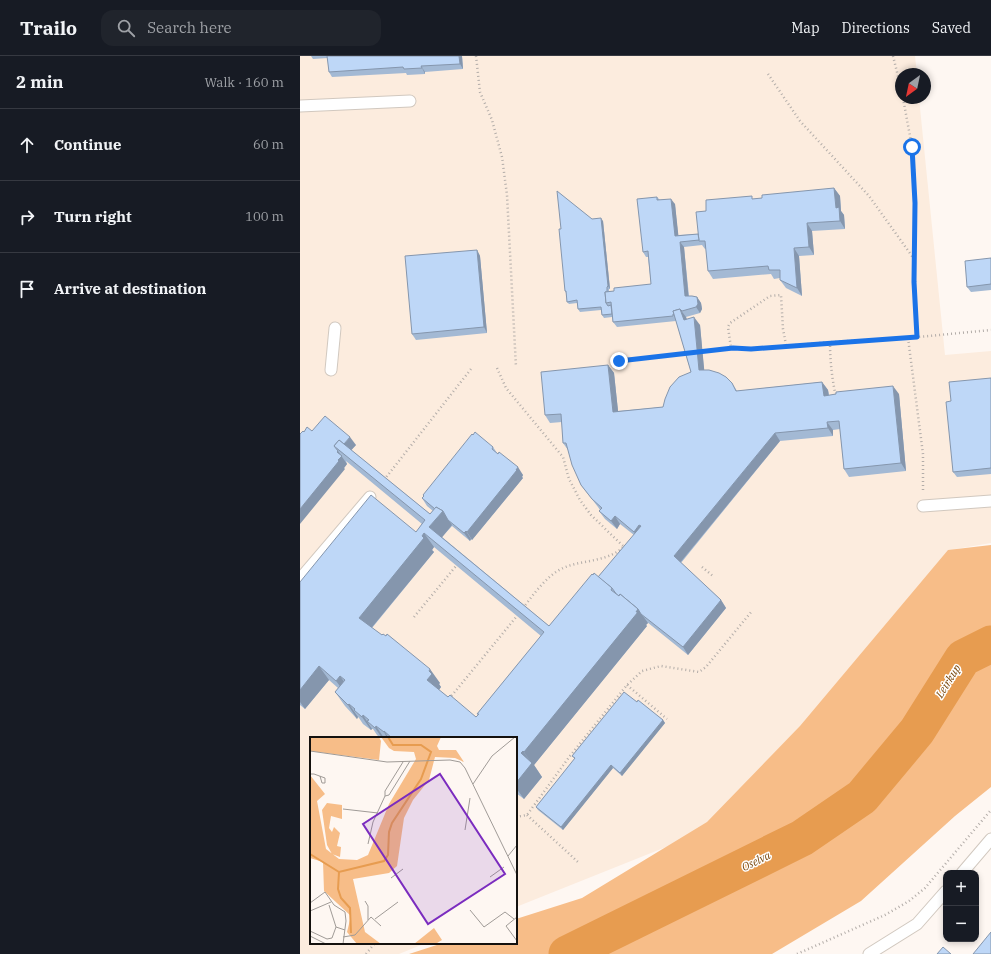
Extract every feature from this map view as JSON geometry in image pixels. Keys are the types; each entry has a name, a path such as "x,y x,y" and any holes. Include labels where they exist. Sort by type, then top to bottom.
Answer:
{"lane":[{"path":"300,106 410,101"},
{"path":"331,370 335,328"},
{"path":"300,579 370,497"},
{"path":"923,506 991,501"},
{"path":"965,870 991,839"},
{"path":"869,954 917,924 943,894"}],"path":[{"path":"476,56 480,92 492,120 502,157 507,194 516,367"},
{"path":"893,56 896,68"},
{"path":"768,74 800,121 869,196 915,259"},
{"path":"904,104 912,147 914,170 917,337"},
{"path":"733,348 731,348 728,327 730,323 770,296 781,295 783,330 786,345"},
{"path":"695,352 733,348 765,348 786,345 908,338 991,330"},
{"path":"908,338 923,454 923,506"},
{"path":"830,342 832,380 836,399"},
{"path":"619,361 688,353"},
{"path":"497,368 506,388 563,457 569,479 590,515 624,547"},
{"path":"383,481 471,369"},
{"path":"522,609 549,577 563,568 607,557 616,553 628,542"},
{"path":"414,617 456,566"},
{"path":"702,567 713,576"},
{"path":"517,817 527,815 570,756 627,685 642,671 661,666 699,672 706,667 752,611"},
{"path":"448,699 517,616"},
{"path":"627,685 668,719"},
{"path":"797,954 885,914 909,901 925,888 991,810"},
{"path":"527,815 578,862"},
{"path":"366,954 374,944"}],"shaded area":[{"path":"300,56 915,56 916,68 895,68 895,104 920,104 945,355 991,351 991,543 956,549 731,821 517,907 517,737 310,737 310,944 424,944 399,954 300,954"},
{"path":"991,545 991,787 955,816 861,901 772,954 409,954 440,944 517,944 517,919 582,898 707,822 800,726 948,550"}],"building":[{"path":"327,56 459,56 460,64 421,66 422,68 404,69 403,67 329,72"},
{"path":"834,188 836,208 839,207 840,221 807,223 809,247 794,248 797,288 780,280 780,270 769,270 768,266 708,271 705,241 699,241 696,212 706,211 706,200 752,196 752,199 762,198 762,195"},
{"path":"557,191 592,219 601,218 608,286 607,292 605,292 606,303 608,306 611,305 612,314 602,315 601,307 578,309 577,300 567,302 559,229 561,229"},
{"path":"657,197 657,200 671,199 675,236 698,234 699,240 680,242 685,296 697,297 698,304 696,307 682,311 680,309 673,311 673,316 613,322 611,302 606,303 605,292 614,291 614,288 651,284 648,251 643,252 637,199"},
{"path":"477,250 484,327 412,334 405,256"},
{"path":"991,258 991,284 967,287 965,261"},
{"path":"680,309 684,320 694,317 699,370 709,370 719,373 732,383 736,391 822,382 824,396 836,394 836,392 893,386 901,463 844,469 839,421 827,422 828,428 775,433 674,556 721,600 683,647 641,614 638,609 620,594 619,596 617,595 612,588 598,577 641,526 639,525 634,532 615,516 611,521 599,511 602,508 592,499 581,485 572,465 566,443 563,443 561,414 545,415 541,372 608,365 613,412 663,407 670,387 679,377 691,372 673,311"},
{"path":"991,378 991,468 953,472 946,402 951,401 949,382"},
{"path":"325,416 350,437 344,444 339,440 334,446 338,451 337,452 342,456 300,509 300,434 303,431 304,432 307,427 312,431"},
{"path":"475,432 493,447 492,449 498,454 499,452 518,467 467,532 466,531 464,533 448,520 443,511 436,507 435,509 422,498"},
{"path":"339,440 430,514 436,507 443,511 429,527 549,626 594,573 612,588 611,590 619,596 620,594 638,609 636,612 638,612 524,752 523,751 521,753 532,763 517,782 517,737 391,737 376,726 375,728 367,721 369,720 363,715 362,717 335,692 345,680 340,676 336,681 319,666 300,690 300,582 371,495 416,532 425,520 334,446","holes":["424,533 544,632 477,714 479,714 476,717 450,695 448,697 427,680 432,674 429,671 430,669 387,634 386,636 383,634 382,635 359,618 424,538 422,536"]},
{"path":"624,692 637,702 638,700 663,720 620,773 611,765 561,827 536,807 575,758 572,756"},
{"path":"991,932 991,954 973,954"},
{"path":"943,947 951,954 937,954"}],"waterway":[{"name":"Oselva","path":"567,954 802,838 862,797 917,731 963,658 991,644"}],"route":[{"path":"619,361 733,348 751,349 786,345 917,337 914,282 915,203 912,147"}],"water label":[{"name":"Leirkup","path":"948,681"}]}
